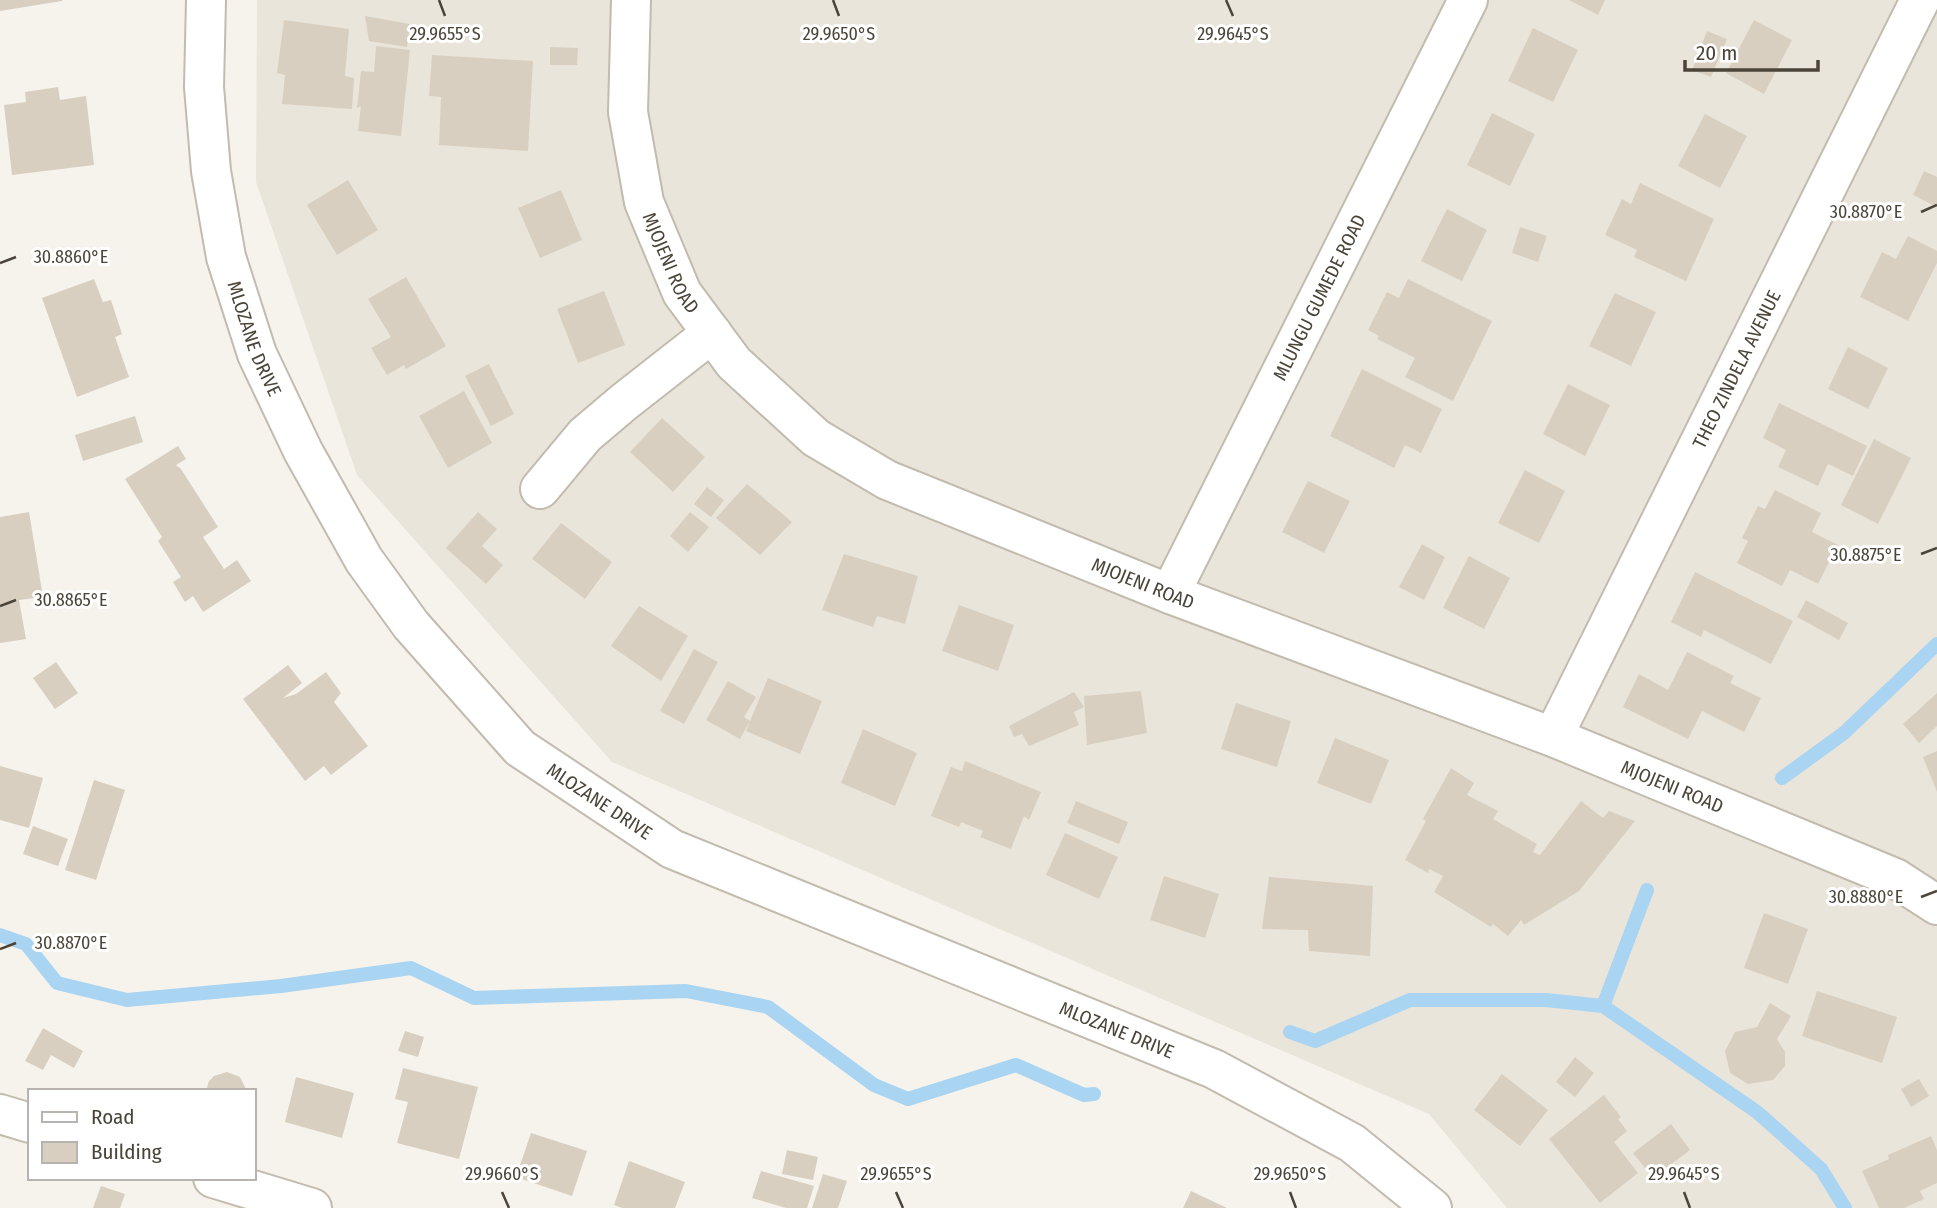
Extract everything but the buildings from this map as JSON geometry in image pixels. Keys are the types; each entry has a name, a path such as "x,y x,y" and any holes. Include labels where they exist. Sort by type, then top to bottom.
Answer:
{"street":[{"name":"MLOZANE DRIVE","path":"206,0 204,87 211,171 226,257 257,354 303,451 364,560 411,625 520,748 672,849 1214,1069 1352,1143 1432,1208"},
{"name":"MJOJENI ROAD","path":"631,0 628,113 644,202 682,293 734,363 816,438 887,480 1170,594 1553,737 1895,878 1937,905"},
{"name":"MLUNGU GUMEDE ROAD","path":"1170,594 1468,0"},
{"name":"THEO ZINDELA AVENUE","path":"1553,737 1920,0"},
{"path":"540,489 585,435 712,333"},
{"path":"0,1114 28,1122"},
{"path":"220,1180 312,1208"}],"shaded area":[{"path":"257,0 1937,0 1937,1208 1507,1208 1429,1114 612,762 357,475 256,182"}],"waterway":[{"path":"1782,778 1844,733 1937,644"},
{"path":"1290,1032 1315,1041 1410,1000 1546,1000 1603,1006 1647,890"},
{"path":"0,935 26,944 57,983 127,1000 281,986 411,968 474,998 686,991 768,1007 874,1085 908,1099 1016,1065 1084,1095 1094,1094"},
{"path":"1603,1006 1757,1112 1821,1169 1845,1208"}]}
